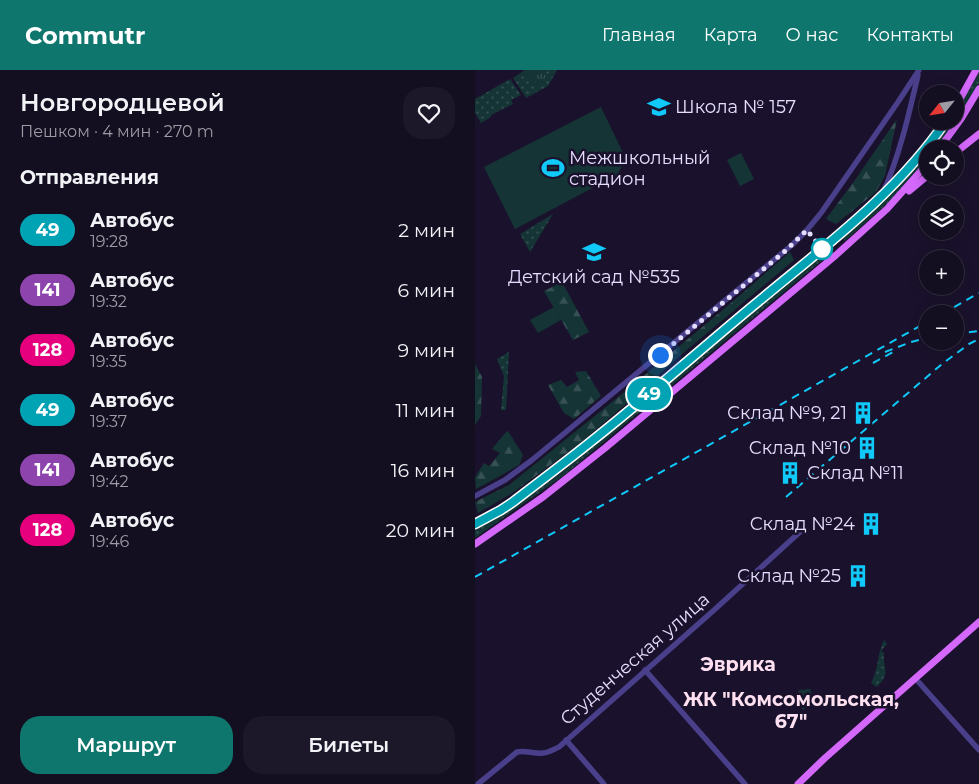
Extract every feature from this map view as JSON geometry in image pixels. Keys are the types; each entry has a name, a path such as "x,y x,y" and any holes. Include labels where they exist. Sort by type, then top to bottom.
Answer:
{"main road":[{"path":"964,92 976,70"},
{"path":"946,140 979,89"},
{"path":"475,524 513,502 594,440 838,236 880,199 940,130"},
{"path":"964,146 979,134"},
{"path":"887,209 919,174"},
{"path":"475,544 543,497 583,466 919,183"},
{"path":"798,784 979,622"}],"street":[{"path":"475,496 505,480 532,460 792,245 821,213 919,70"},
{"path":"880,199 889,179 910,111 919,70"},
{"path":"898,102 907,102 910,111"},
{"name":"Студенческая улица","path":"478,784 517,752 543,754 559,746 801,531"},
{"path":"645,670 745,784"},
{"path":"915,678 979,750"},
{"path":"566,740 605,784"}],"green space":[{"path":"525,70 557,70 548,86 526,98 513,78"},
{"path":"526,70 542,70 550,78 537,90 524,72"},
{"path":"979,73 979,83 964,109 964,99"},
{"path":"510,79 521,95 511,100 513,104 491,115 491,117 481,123 475,113 475,99"},
{"name":"Межшкольный стадион","path":"601,107 626,159 617,175 515,229 484,167"},
{"path":"897,119 885,176 876,192 836,224 826,219 855,180"},
{"path":"944,130 949,130 942,140 937,140"},
{"path":"741,153 754,179 740,186 727,160"},
{"path":"919,161 919,170 890,201 845,241 842,238 887,198"},
{"path":"553,214 530,252 520,234"},
{"path":"829,248 832,252 563,476 475,538 475,530 520,503 561,473"},
{"path":"790,252 794,260 579,444 511,494 478,513 475,502 509,485 622,394"},
{"path":"562,282 589,332 573,340 544,291"},
{"path":"554,307 561,320 538,333 530,320"},
{"path":"509,352 506,410 501,410 504,376 497,359"},
{"path":"475,364 482,377 481,416 475,425"},
{"path":"586,371 601,396 574,419 564,413 548,385 561,380 567,387 579,380 575,372"},
{"path":"508,431 523,455 519,465 476,489 475,477 484,463 489,466 500,453 492,449"},
{"path":"884,640 887,644 881,651 884,653 885,675 877,687 871,683"},
{"path":"810,689 815,699 811,705 803,710 791,702 799,691"}],"railway":[{"path":"958,305 979,293"},
{"path":"475,577 919,327"},
{"path":"964,333 979,331"},
{"path":"786,497 942,364 979,339"},
{"path":"885,352 919,340"},
{"path":"873,363 893,352"}],"bus line":[{"name":"49","path":"475,524 513,502 594,440 838,236 880,199 905,173 940,130"}],"place":[{"name":"Школа № 157","path":"659,107"},
{"name":"Межшкольный стадион","path":"553,168"},
{"name":"Детский сад №535","path":"594,252"},
{"name":"Склад №9, 21","path":"863,413"},
{"name":"Склад №10","path":"867,448"},
{"name":"Склад №11","path":"790,473"},
{"name":"Склад №24","path":"871,524"},
{"name":"Склад №25","path":"858,576"}],"district":[{"name":"Эврика","path":"738,664"},
{"name":"ЖК \"Комсомольская, 67\"","path":"791,710"}],"route":[{"path":"660,355 783,253 807,230 822,249"}]}
